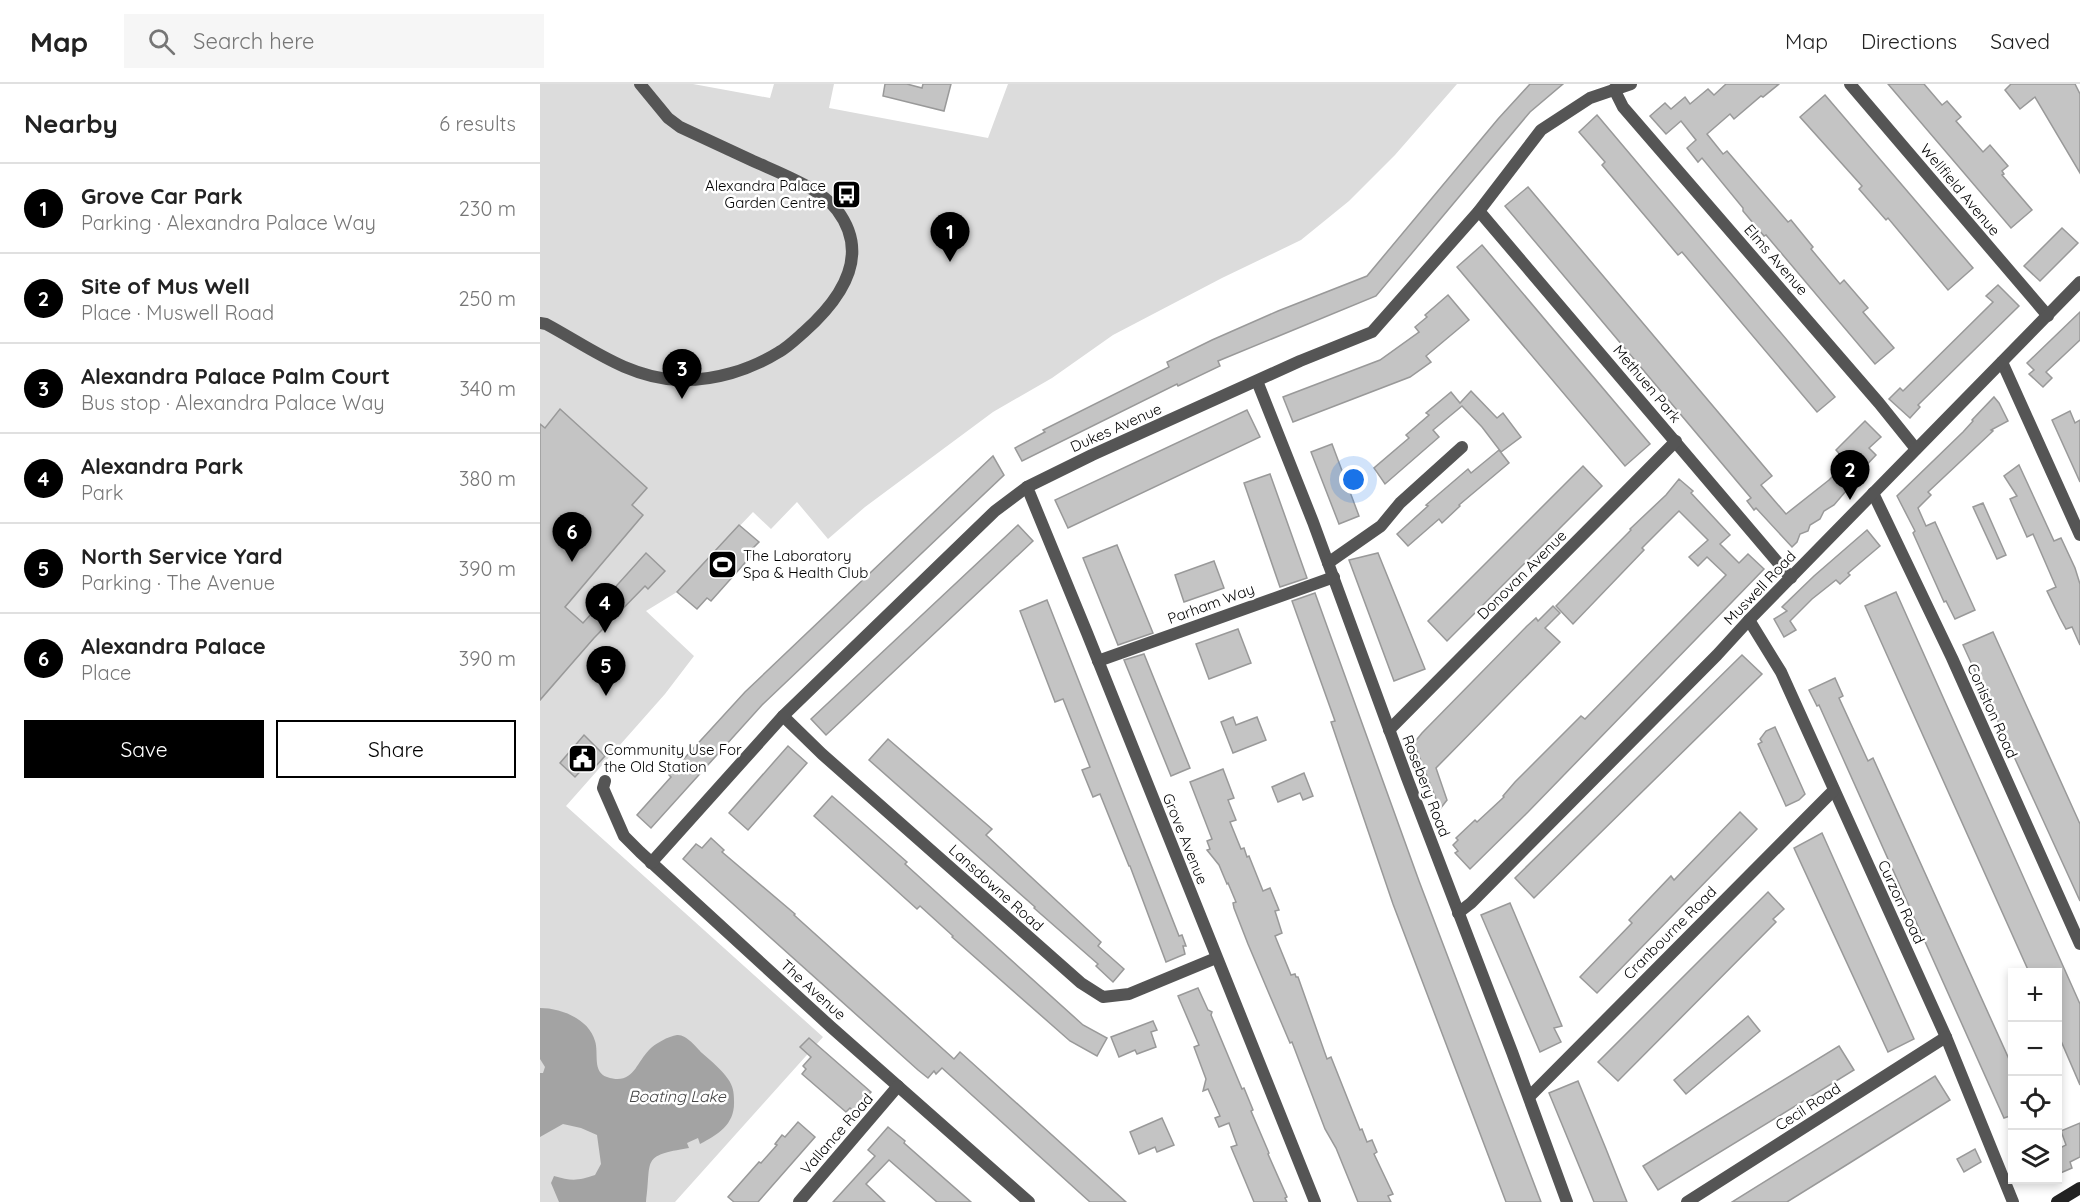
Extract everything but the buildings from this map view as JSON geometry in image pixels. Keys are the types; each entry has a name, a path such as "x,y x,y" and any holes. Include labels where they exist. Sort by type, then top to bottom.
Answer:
{"main road":[{"path":"2057,1202 2080,1188"}],"street":[{"path":"540,323 546,324 598,355 632,371 678,380 701,379 740,370 782,351 829,308 846,280 852,252 851,239 836,209 804,185 681,127 668,118 640,84"},
{"name":"Dukes Avenue","path":"651,863 783,716 995,511 1027,487 1082,459 1300,361 1372,332 1479,211 1541,130 1590,98 1631,84"},
{"name":"Wellfield Avenue","path":"1850,84 2048,316"},
{"name":"Elms Avenue","path":"1614,89 1623,107 1864,385 1916,449"},
{"name":"Methuen Park","path":"1479,211 1791,578"},
{"name":"Muswell Road","path":"1458,913 1471,903 1717,655 2080,282"},
{"path":"2002,362 2080,535"},
{"name":"Rosebery Road","path":"1257,381 1334,577 1389,730 1567,1202"},
{"name":"Donovan Avenue","path":"1389,730 1676,441"},
{"path":"1328,563 1381,526 1400,503 1462,447"},
{"name":"Grove Avenue","path":"1027,487 1315,1202"},
{"name":"Coniston Road","path":"1873,493 1952,658 2080,944"},
{"name":"Parham Way","path":"1098,661 1334,577"},
{"name":"Curzon Road","path":"1749,620 1782,672 1833,791 1946,1037 2013,1202"},
{"name":"Lansdowne Road","path":"783,716 822,754 1080,983 1103,997 1129,994 1216,958"},
{"name":"The Avenue","path":"605,781 603,788 624,836 651,863 1029,1202"},
{"name":"Cranbourne Road","path":"1529,1097 1833,791"},
{"name":"Cecil Road","path":"1687,1202 1946,1037"},
{"name":"Vallance Road","path":"799,1202 898,1086"}],"shaded area":[{"path":"540,84 693,84 770,98 774,84 834,84 829,108 988,138 1008,84 1457,84 1395,155 1349,201 1301,240 1113,335 1052,378 993,412 865,507 828,539 797,502 771,529 753,512 677,592 646,611 694,656 665,694 566,806 823,1037 675,1202 540,1202"}],"water":[{"name":"Boating Lake","path":"540,1008 557,1010 573,1016 587,1027 595,1041 599,1071 607,1077 616,1079 628,1076 651,1048 666,1039 680,1035 691,1041 730,1082 733,1089 734,1109 729,1122 719,1132 700,1144 698,1138 687,1143 689,1148 655,1157 649,1168 646,1202 559,1202 551,1183 554,1176 574,1180 584,1178 595,1175 601,1164 597,1135 563,1124 540,1137 540,1073 543,1073 545,1067 540,1059"}],"place":[{"name":"Alexandra Palace Garden Centre","path":"847,195"},
{"name":"Grove Car Park","path":"950,262"},
{"name":"Alexandra Palace Palm Court","path":"682,399"},
{"name":"Site of Mus Well","path":"1850,500"},
{"name":"Alexandra Palace","path":"572,562"},
{"name":"The Laboratory Spa & Health Club","path":"722,565"},
{"name":"Alexandra Park","path":"605,633"},
{"name":"North Service Yard","path":"606,696"},
{"name":"Community Use For the Old Station","path":"583,759"}]}
